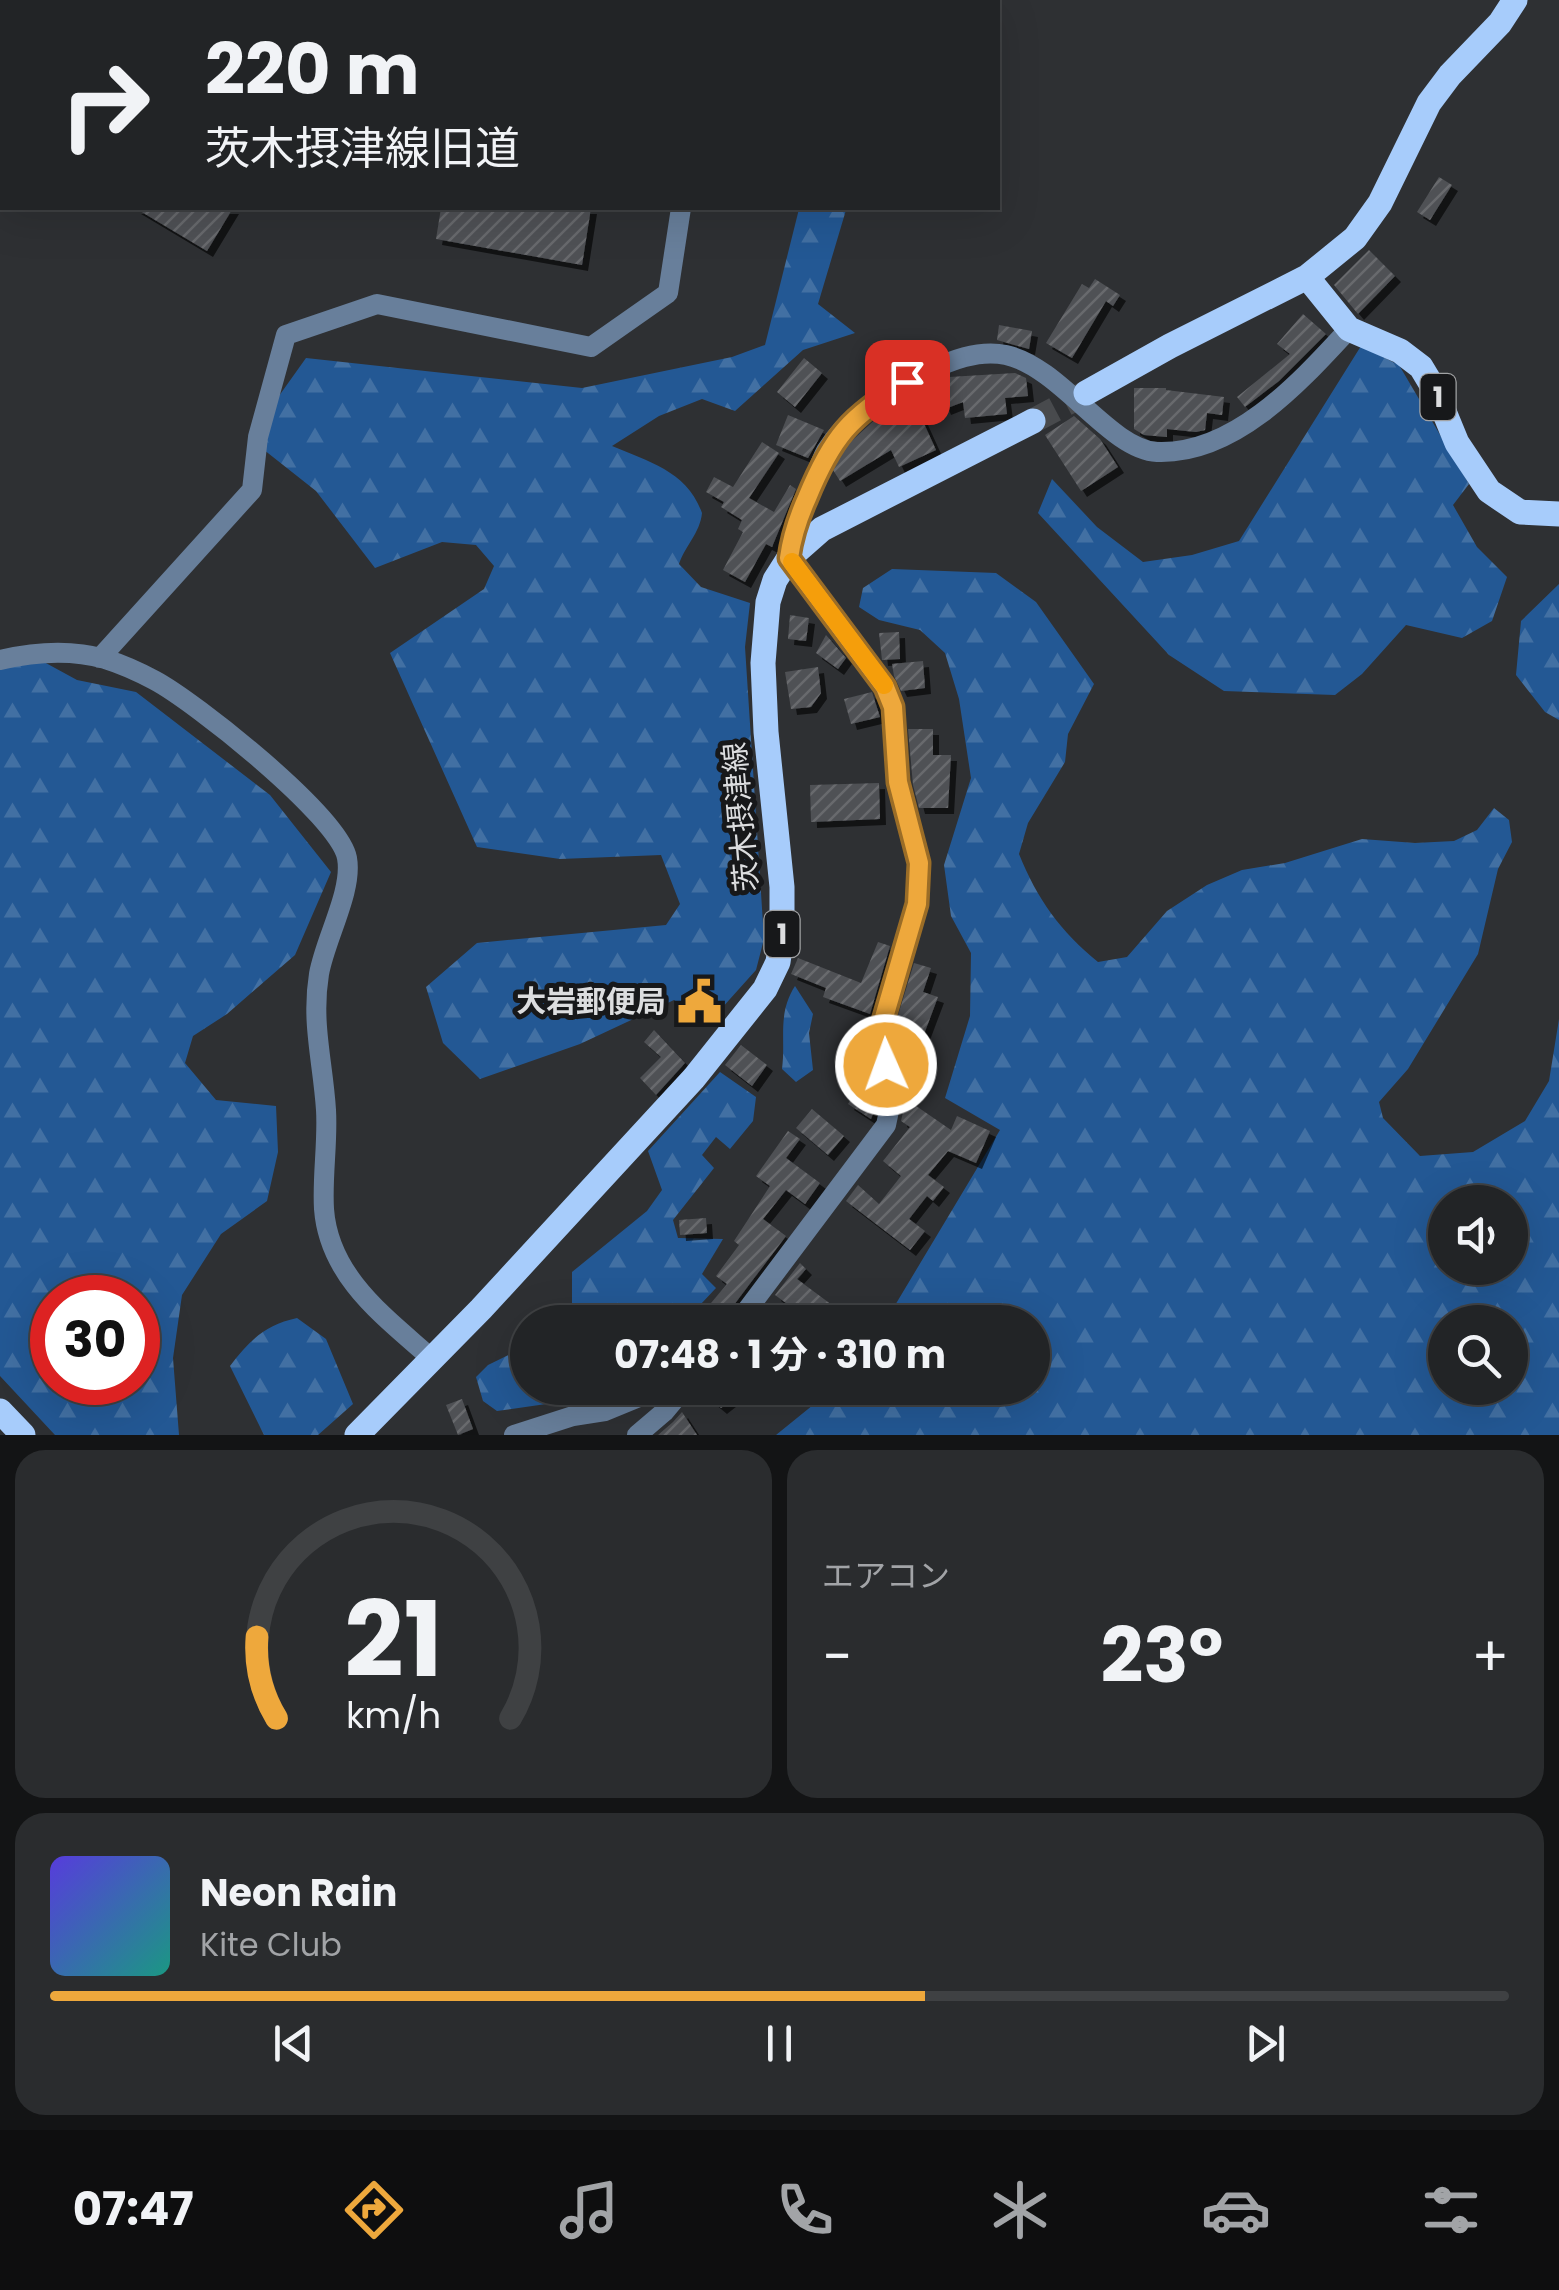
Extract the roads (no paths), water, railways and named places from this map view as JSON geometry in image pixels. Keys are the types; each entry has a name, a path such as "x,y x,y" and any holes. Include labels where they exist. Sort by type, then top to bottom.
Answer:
{"main road":[{"path":"1086,393 1308,277 1355,238 1388,188 1429,103 1500,23 1515,0"},
{"name":"1","path":"1308,277 1349,329 1400,351 1421,366 1457,443 1489,491 1520,512 1559,514"},
{"name":"茨木摂津線","path":"356,1435 694,1078 765,989 778,962 782,887 763,663 768,602 775,580 789,558 822,529 1033,421"},
{"path":"0,1411 23,1435"}],"street":[{"path":"100,658 252,490 258,438 286,335 377,304 591,347 668,293 681,210"},
{"path":"751,1305 886,1125 893,1092 878,1038 917,904 919,863 898,782 893,707 885,687 789,558 792,534 827,450 852,420 879,398 958,357 1006,354 1056,380 1125,440 1155,452 1209,444 1250,420 1300,381 1349,329"},
{"path":"0,660 31,652 80,654 156,681 255,754 333,830 346,853 349,877 323,949 313,1008 326,1111 324,1212 336,1254 358,1292 432,1358"},
{"path":"514,1435 620,1405"},
{"path":"637,1435 670,1405"}],"tunnel":[{"path":"1033,421 1086,393"}],"place":[{"name":"大岩郵便局","path":"699,1002"}]}
